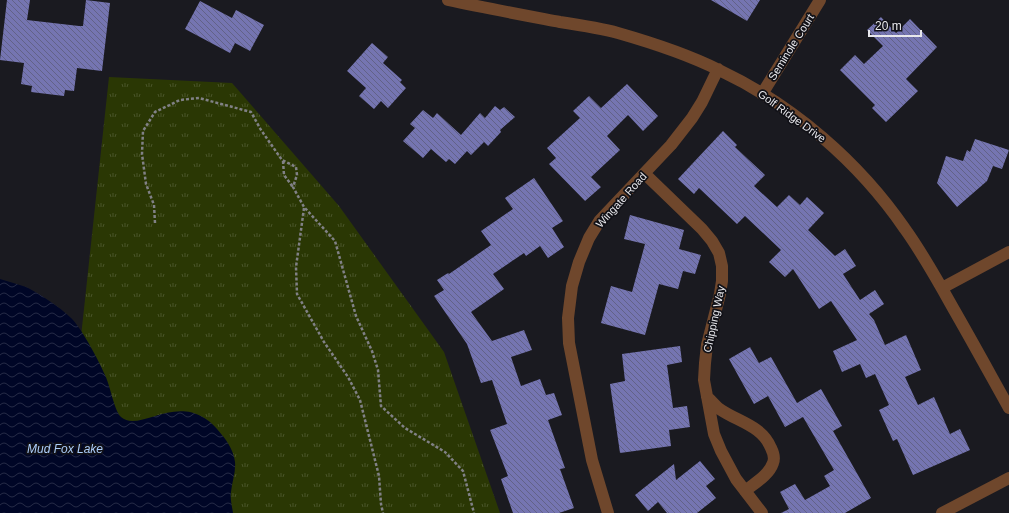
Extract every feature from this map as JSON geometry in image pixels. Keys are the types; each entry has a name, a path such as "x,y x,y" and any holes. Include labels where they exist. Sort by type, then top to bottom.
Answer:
{"street":[{"name":"Golf Ridge Drive","path":"448,0 485,4 616,32 683,54 718,69 762,94 792,114 821,136 850,162 874,188 906,229 942,288 1009,408"},
{"name":"Seminole Court","path":"762,94 820,0"},
{"name":"Wingate Road","path":"608,513 592,460 569,343 569,303 572,286 579,262 589,238 600,220 618,199 645,174 671,145 692,118 702,102 718,69"},
{"name":"Chipping Way","path":"645,174 702,229 712,241 719,253 722,266 722,281 707,345 704,380 714,434 720,451 736,479 762,513"},
{"path":"942,288 1009,252"},
{"path":"708,397 720,409 756,428 773,450 773,463 768,472 745,491"},
{"path":"942,513 1009,478"}],"path":[{"path":"155,223 154,205 146,184 142,154 143,132 155,112 180,100 199,98 251,112 273,148 283,160 296,167 297,175 293,187"},
{"path":"283,160 284,175 293,187 304,207 335,241 356,316 372,351 378,370 381,406 405,428 445,452 463,471 474,513"},
{"path":"304,207 296,267 297,294 324,342 348,377 360,400 379,476 383,513"}],"green space":[{"path":"109,77 232,83 339,206 444,352 500,513 62,513"}],"water":[{"name":"Mud Fox Lake","path":"0,279 23,286 44,297 73,320 99,361 107,379 116,409 121,417 130,421 140,420 179,411 193,413 208,420 230,447 235,462 231,495 233,513 0,513"}],"building":[{"path":"7,0 30,0 27,20 79,26 83,26 86,0 110,3 102,71 77,68 74,91 65,90 64,96 31,92 32,86 21,84 24,63 0,60"},
{"path":"711,0 760,0 747,21"},
{"path":"200,1 232,18 236,10 264,25 250,51 235,43 230,53 185,29"},
{"path":"881,17 896,33 910,19 937,47 906,79 918,91 886,122 872,108 875,105 840,70 855,55 864,64 883,46 867,30"},
{"path":"372,43 388,57 383,63 402,80 400,82 406,88 388,108 381,101 374,109 359,96 366,88 347,71"},
{"path":"627,84 658,116 643,131 628,115 607,136 620,150 591,177 601,187 585,201 549,164 556,158 547,148 580,118 573,111 589,96 601,108"},
{"path":"495,106 500,110 504,107 515,117 500,130 501,132 488,146 484,142 471,155 467,151 455,164 449,159 446,162 431,149 423,158 403,141 415,128 410,124 423,110 433,118 437,113 461,135 480,113 485,118"},
{"path":"723,131 737,145 735,147 765,175 754,186 777,207 789,195 800,205 807,197 824,213 808,230 835,256 845,249 856,266 843,274 860,300 875,290 884,304 869,314 874,320 885,345 906,335 921,370 905,377 918,405 934,397 950,434 960,429 970,450 913,475 897,439 893,441 879,410 889,405 875,374 866,378 860,364 842,372 833,351 857,340 831,301 819,309 793,269 785,277 769,262 781,250 745,216 737,224 699,188 694,194 678,179"},
{"path":"975,139 1009,150 1002,169 993,166 987,181 957,207 937,183 946,156 963,161 967,150 970,152"},
{"path":"534,178 563,221 552,228 564,247 548,258 540,246 526,256 524,253 493,274 504,289 471,312 492,341 524,330 532,350 511,357 521,386 540,379 546,395 554,393 562,415 548,420 565,468 560,469 574,508 559,513 513,513 501,479 508,476 490,430 507,424 492,380 481,383 467,344 434,296 444,290 437,280 448,273 449,274 491,245 481,231 513,209 505,198"},
{"path":"630,215 684,230 679,249 701,255 695,274 683,271 678,289 659,284 645,335 601,323 611,286 632,292 645,244 624,239"},
{"path":"680,346 682,362 667,365 673,408 687,406 690,427 669,430 671,446 620,453 610,384 625,381 622,354"},
{"path":"750,347 759,363 771,357 797,403 821,389 842,426 833,431 871,498 845,513 781,513 789,509 780,492 795,484 805,500 830,486 824,476 834,470 803,417 785,427 768,396 754,404 729,359"},
{"path":"700,461 715,479 706,486 716,498 697,513 667,513 658,502 648,511 635,495 674,464 676,480"}]}
